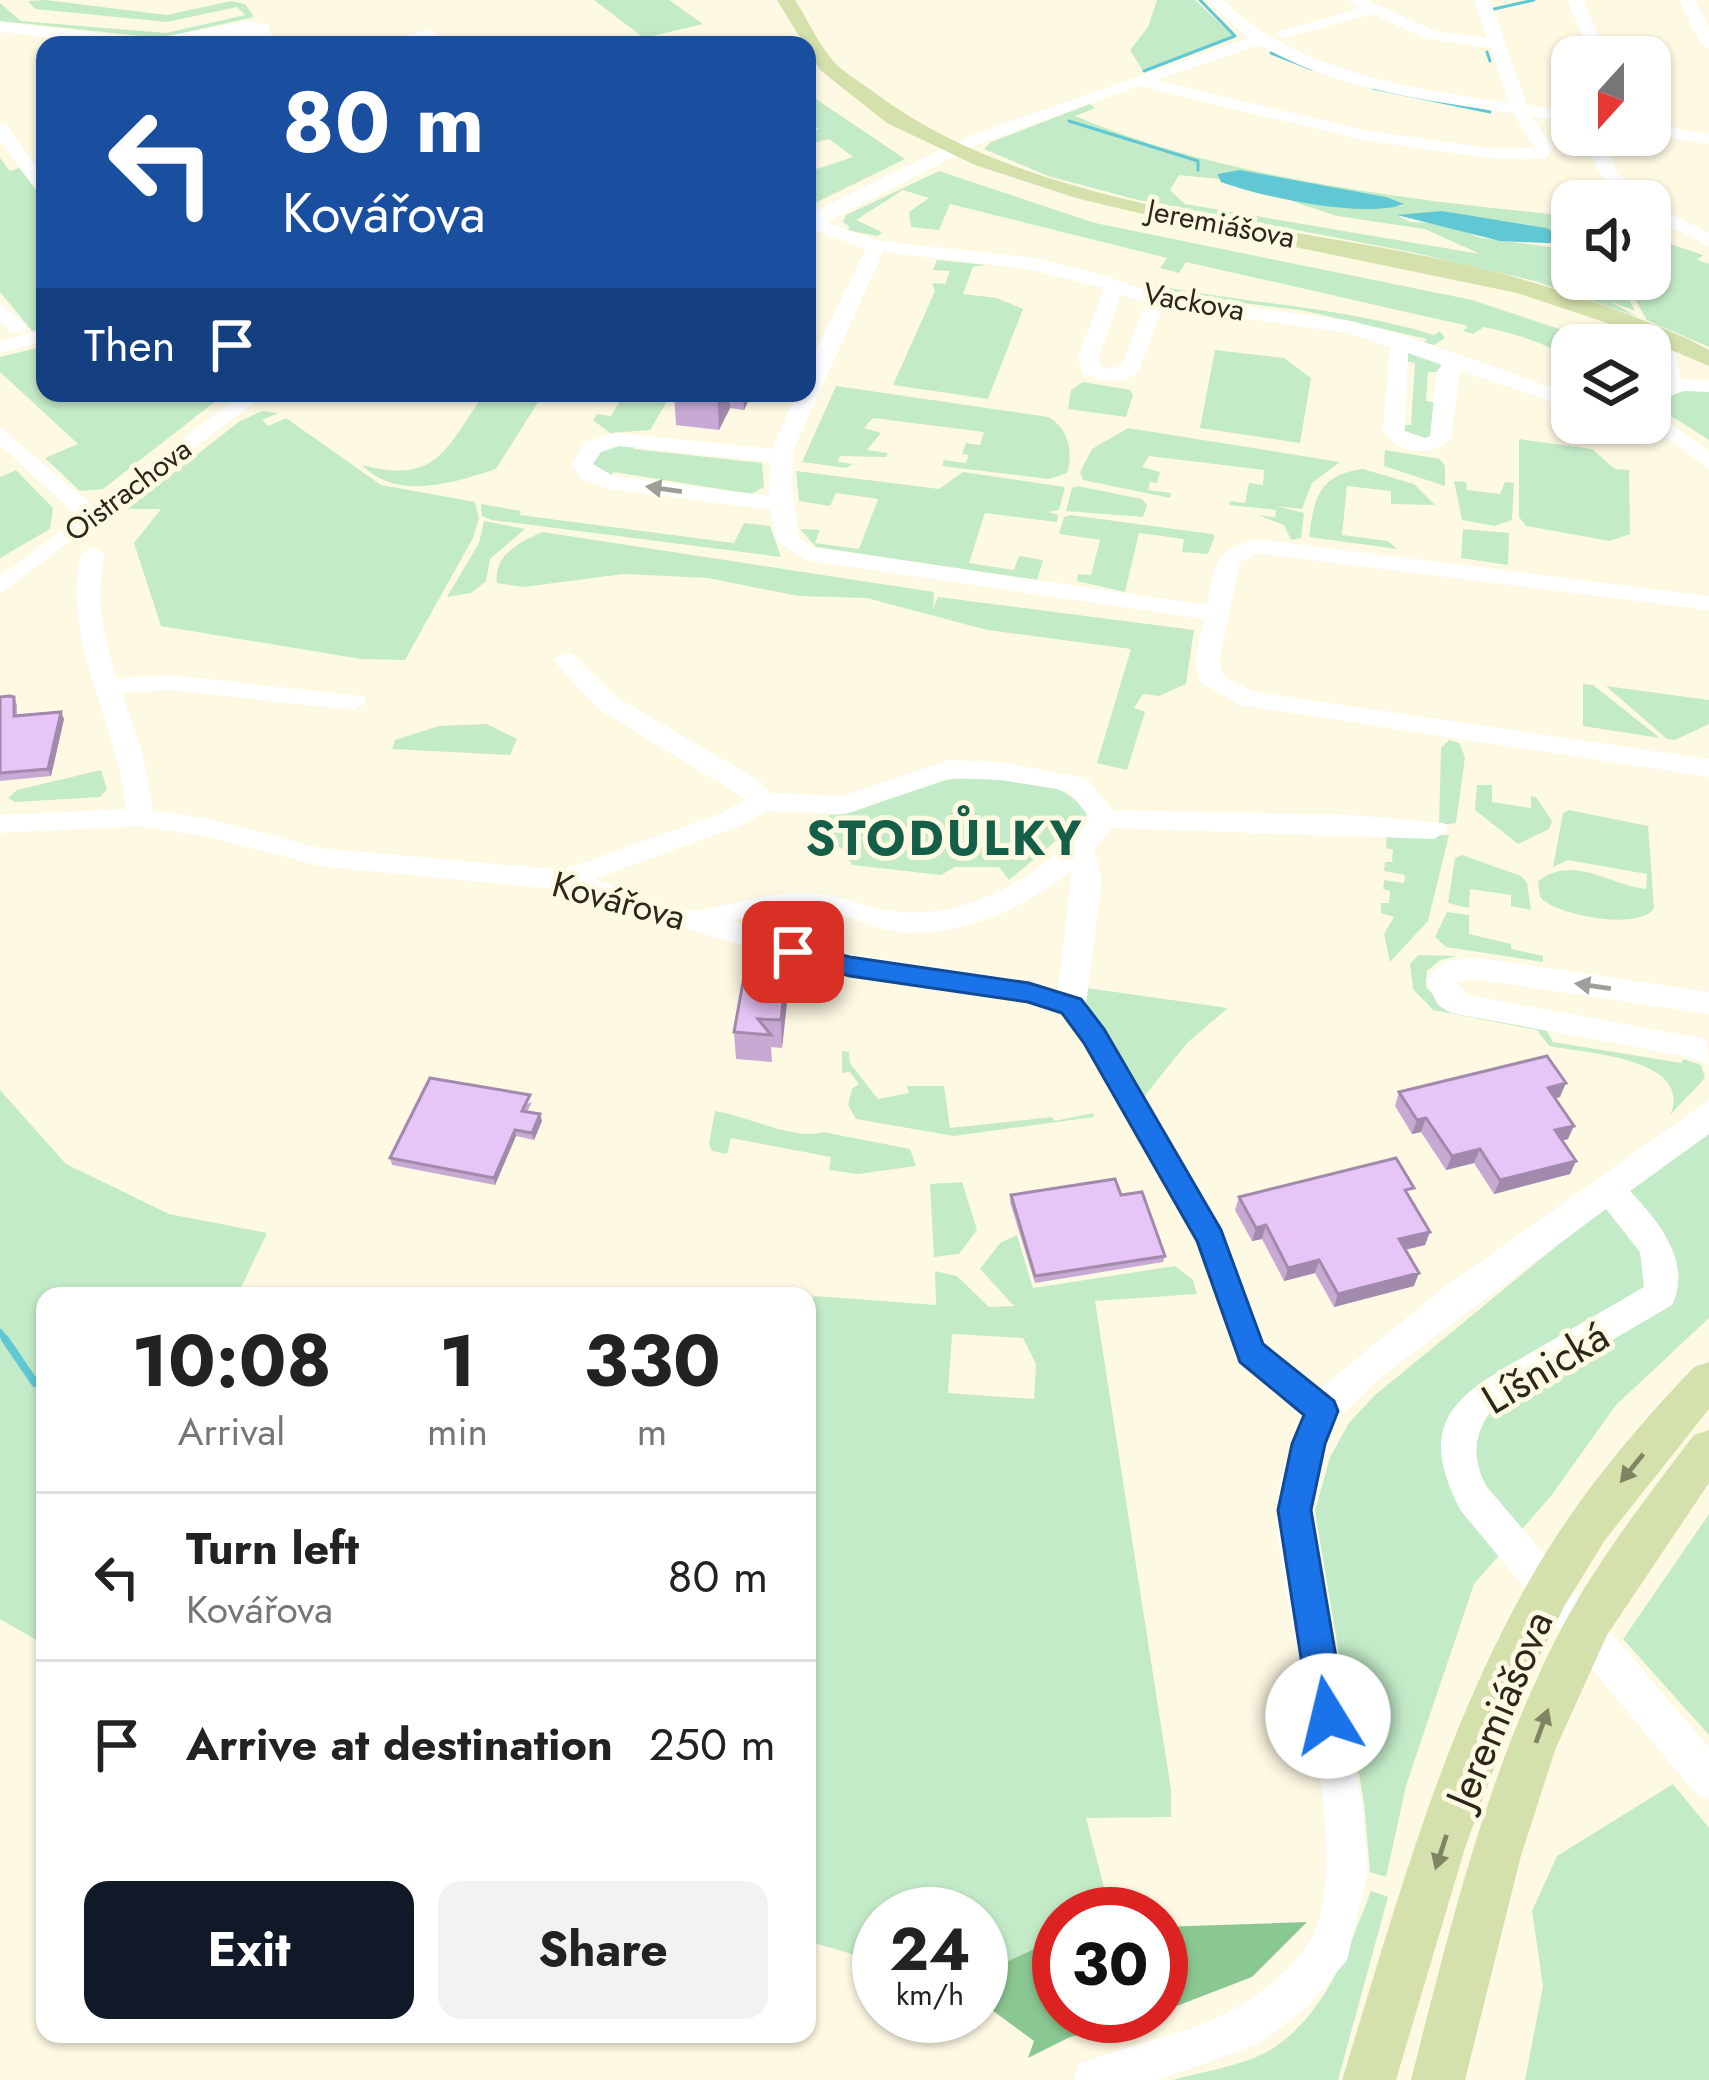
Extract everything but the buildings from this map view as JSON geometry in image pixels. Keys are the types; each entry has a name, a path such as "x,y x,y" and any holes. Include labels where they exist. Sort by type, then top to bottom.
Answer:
{"main road":[{"name":"Jeremiášova","path":"774,5 801,36"},
{"name":"Jeremiášova","path":"816,53 839,79 949,154 1121,204 1510,284 1604,313 1709,359"},
{"name":"Jeremiášova","path":"816,78 841,101 1018,189 1097,212 1503,294 1586,324"},
{"name":"Jeremiášova","path":"1671,359 1709,383"},
{"name":"Jeremiášova","path":"1370,2080 1465,1777 1531,1621 1610,1496 1709,1380"},
{"name":"Jeremiášova","path":"1438,2080 1514,1803 1552,1700 1603,1599 1709,1448"}],"street":[{"path":"1214,0 1229,17 1298,55 1387,86 1551,114"},
{"path":"1575,0 1591,36"},
{"path":"1687,0 1709,44"},
{"path":"1141,81 1278,118 1381,138 1520,156 1539,154 1544,148 1519,109 1496,44 1488,2"},
{"path":"1283,33 1363,5 1430,34 1496,44"},
{"path":"0,28 76,36"},
{"path":"206,36 227,33"},
{"path":"816,219 949,154 1264,38"},
{"path":"1671,119 1709,124"},
{"path":"0,130 36,178"},
{"path":"1671,133 1709,139"},
{"path":"1601,156 1618,180"},
{"path":"1671,221 1709,240"},
{"name":"Vackova","path":"816,226 878,246 1028,263 1157,300 1311,320 1403,341 1551,394"},
{"path":"816,372 878,246"},
{"path":"1118,287 1109,294 1088,359 1088,368 1097,374 1123,375 1133,368 1149,309 1157,300"},
{"path":"0,309 18,328"},
{"path":"0,347 36,337"},
{"path":"1403,341 1398,350 1394,431 1404,442 1424,445 1440,439 1447,371 1460,362"},
{"path":"1671,393 1689,384 1709,383"},
{"name":"Oistrachova","path":"0,587 245,402"},
{"path":"802,402 779,456 779,504 790,543 829,561 1215,613"},
{"path":"1671,422 1709,462"},
{"path":"0,433 92,517"},
{"path":"779,456 618,439 593,447 582,464 589,474 609,482 779,504"},
{"path":"1709,603 1257,546 1239,550 1228,560 1215,613 1208,674 1228,693 1709,768"},
{"path":"93,554 83,590 140,817"},
{"path":"565,660 607,703 751,787 762,802"},
{"path":"110,687 146,679 304,704 354,702"},
{"path":"565,880 732,819 762,802 844,805 928,773 974,769 1077,784 1105,818 1153,824 1328,826 1359,821 1434,830"},
{"name":"Kovářova","path":"0,824 140,817 209,828 319,856 565,880 836,964 988,984 1071,1006"},
{"path":"697,921 744,905 844,906 902,923 966,915 1028,887 1082,852 1105,818"},
{"path":"1082,852 1088,880 1071,1006 1094,1036 1211,1238 1251,1352 1322,1411"},
{"path":"1709,1004 1474,968 1453,969 1441,980 1443,992 1461,1005 1695,1047 1709,1054"},
{"path":"1095,2080 1245,2028 1293,1992 1332,1945 1346,1875 1343,1812 1295,1510 1309,1444 1322,1411 1371,1364 1454,1299 1699,1125 1709,1112"},
{"name":"Líšnická","path":"1608,1190 1651,1240 1664,1275 1660,1295 1479,1400 1462,1425 1457,1466 1474,1499 1709,1780"}],"green space":[{"path":"594,0 669,0 703,24 652,36 641,36"},
{"path":"1157,0 1195,0 1234,36 1143,71 1130,50 1148,27"},
{"path":"28,1 167,15 231,1 245,4 254,17 170,36 0,21 0,3 21,21 166,33 245,15 237,7 167,22 35,9"},
{"path":"816,99 905,159 816,203 816,169 853,157 829,139 816,143"},
{"path":"1090,104 1095,108 1075,116 1192,156 1319,184 1551,214 1551,232 1442,211 1398,216 1411,222 1441,223 1481,238 1551,246 1551,287 1411,252 1134,199 1048,176 984,149 991,142","holes":["1240,170 1386,197 1403,206 1341,207 1291,201 1337,216 1425,229 1480,254 1185,204 1170,190 1179,175 1219,179 1217,174"]},
{"path":"0,158 10,171 19,168 36,189 36,330 0,292"},
{"path":"939,171 1095,223 1472,300 1551,326 1551,349 1484,327 1473,334 1463,331 1468,326 1186,262 1179,273 1160,268 1167,258 950,204 939,230 911,227 909,212 929,198 903,190 856,220 882,232 878,236 846,230 850,227 843,222 846,215"},
{"path":"1671,244 1703,255 1697,260 1709,264 1709,347 1671,330 1671,324 1647,320 1635,300 1671,300"},
{"path":"937,260 985,265 973,267 963,294 997,298 1023,309 988,399 893,385 935,291 932,283 945,284 950,271 933,270"},
{"path":"1167,282 1164,287 1333,312 1434,335 1440,331 1445,338 1434,345 1423,343 1427,339 1301,310 1147,292"},
{"path":"1589,300 1630,300 1635,311 1609,301 1638,317"},
{"path":"36,348 36,402 214,402 103,489 80,491 45,458 78,444 0,372 0,357"},
{"path":"1215,350 1284,358 1311,378 1300,443 1200,428"},
{"path":"1407,352 1442,363 1439,372 1428,372 1426,401 1439,403 1435,438 1410,441 1399,425 1411,425 1415,363 1404,361"},
{"path":"1083,382 1130,390 1133,395 1126,417 1068,409 1071,390"},
{"path":"836,386 1048,417 1068,441 1067,473 1049,479 942,466 944,460 966,463 969,455 962,454 966,443 980,445 984,432 873,418 864,428 881,433 867,450 888,453 886,457 840,456 838,462 853,464 846,468 802,462"},
{"path":"1709,390 1709,440 1671,418 1671,396 1681,391"},
{"path":"479,402 538,402 496,469 445,483 409,486 376,476 362,465 408,470 424,466 449,446"},
{"path":"619,402 667,402 650,430 610,433 593,420 597,414 611,416"},
{"path":"262,411 278,413 262,420 268,426 286,418 381,485 475,502 479,518 473,538 405,660 361,659 161,626 134,543 161,509 127,509 240,421"},
{"path":"1128,428 1340,462 1312,483 1302,509 1276,506 1304,513 1301,538 1291,540 1284,525 1258,515 1275,517 1276,510 1229,505 1230,501 1245,503 1249,483 1263,485 1264,470 1149,456 1142,467 1160,472 1157,483 1150,482 1148,490 1171,493 1170,498 1083,480 1080,472 1092,449"},
{"path":"1519,439 1592,449 1615,469 1629,470 1630,534 1610,541 1526,526 1519,517"},
{"path":"636,443 634,449 762,463 764,487 751,494 614,472 609,478 590,467 597,450"},
{"path":"1385,450 1440,459 1445,466 1445,486 1384,466"},
{"path":"1363,469 1414,484 1435,505 1391,504 1391,491 1347,486 1342,535 1388,541 1397,549 1309,537 1321,490 1337,477"},
{"path":"16,470 53,508 50,529 0,558 0,477"},
{"path":"796,471 939,489 963,472 1065,487 1059,510 1048,512 1058,515 1057,522 985,513 969,563 1014,570 1019,556 1043,560 1037,580 816,547 800,529 820,530 815,543 859,549 878,499 836,493 830,506 799,501"},
{"path":"1454,481 1466,482 1467,490 1500,494 1505,482 1514,483 1512,520 1495,526 1462,520"},
{"path":"1072,488 1142,499 1147,505 1143,517 1066,511"},
{"path":"481,504 521,511 520,515 734,543 744,523 770,526 781,557 492,520 482,516"},
{"path":"1064,517 1215,536 1208,554 1182,552 1184,539 1139,533 1125,592 1077,581 1078,574 1091,575 1100,540 1059,534"},
{"path":"484,521 525,529 490,559 486,581 471,593 447,597 479,543"},
{"path":"1463,529 1509,533 1508,565 1461,558"},
{"path":"542,532 934,592 933,609 938,597 1194,630 1186,684 1159,696 1143,694 1134,708 1145,712 1127,770 1097,763 1131,649 987,630 867,598 798,596 708,578 623,574 524,587 497,583 504,557"},
{"path":"1583,684 1593,685 1660,738 1583,726"},
{"path":"1606,686 1709,700 1709,724 1675,740 1667,739"},
{"path":"487,724 517,739 510,755 392,749 395,740 439,726"},
{"path":"1449,740 1459,743 1465,757 1456,823 1439,825 1441,748"},
{"path":"101,770 107,789 100,797 15,802 8,798 17,790"},
{"path":"1002,777 1061,790 1087,815 1009,880 999,867 955,867 941,875 852,865 843,849 828,842 829,815 862,809 924,784"},
{"path":"1477,785 1492,785 1492,802 1531,808 1531,796 1536,797 1552,821 1549,829 1518,844 1475,810"},
{"path":"1569,810 1648,826 1654,908 1646,915 1616,920 1580,915 1540,897 1538,881 1565,870 1646,889 1647,874 1568,860 1553,867 1563,813"},
{"path":"1343,832 1449,835 1428,921 1390,962 1384,934 1394,917 1381,913 1381,903 1389,903 1384,880 1404,883 1405,875 1384,871 1385,862 1392,862 1387,838"},
{"path":"1462,855 1521,876 1527,883 1531,910 1511,906 1511,895 1470,889 1469,908 1448,903 1455,858"},
{"path":"1447,912 1469,915 1469,934 1543,956 1543,962 1446,947 1435,937"},
{"path":"1418,955 1457,956 1440,960 1427,971 1426,987 1447,1010 1546,1029 1553,1042 1681,1063 1683,1059 1701,1065 1705,1078 1670,1115 1673,1096 1667,1081 1652,1070 1609,1056 1549,1046 1537,1030 1433,1010 1413,989 1410,964"},
{"path":"1087,988 1228,1008 1188,1042 1143,1098 1083,1006"},
{"path":"842,1051 849,1052 850,1063 878,1099 909,1093 907,1086 944,1086 950,1128 1052,1117 1055,1121 1093,1113 1094,1117 954,1136 856,1119 848,1105 852,1089 859,1084 850,1072 842,1073"},
{"path":"0,1090 66,1164 169,1214 267,1233 241,1287 36,1287 36,1640 0,1619"},
{"path":"715,1111 784,1130 823,1132 910,1149 916,1166 858,1174 829,1170 831,1157 731,1138 727,1154 712,1151"},
{"path":"1709,1131 1709,1318 1616,1405 1551,1496 1474,1584 1406,1786 1386,1877 1370,1872 1364,1803 1315,1511 1330,1457 1349,1423 1374,1396 1588,1220"},
{"path":"962,1182 977,1230 959,1254 934,1257 930,1184"},
{"path":"1017,1235 1033,1288 1175,1266 1193,1280 1197,1294 1095,1301 1171,1790 1171,1817 1086,1818 1104,1887 1032,1887 1032,1950 1008,1961 1008,1887 852,1887 852,1954 816,1944 816,1296 936,1305 935,1271 957,1276 989,1307 1014,1306 980,1269 1000,1243","holes":["952,1334 1023,1338 1036,1364 1034,1399 948,1393"]},
{"path":"1709,1514 1709,1735 1623,1639"},
{"path":"1673,1784 1709,1828 1709,2080 1525,2080 1543,1986 1532,1911 1557,1856"},
{"path":"1371,1891 1388,1897 1338,2080 1173,2080 1249,2060 1291,2034 1334,1978"},
{"path":"1307,1922 1252,1977 1188,2002 1188,1926"},
{"path":"1032,1950 1032,2040 1008,2022 1008,1961"},
{"path":"1033,2043 1058,2043 1028,2058"}],"water":[{"path":"1240,170 1404,204 1365,209 1286,200 1221,182 1217,174"},
{"path":"1442,211 1546,228 1551,230 1551,243 1500,241 1397,215"}],"waterway":[{"path":"1144,71 1235,36 1200,0"},
{"path":"1494,9 1534,0"},
{"path":"1487,52 1490,61"},
{"path":"1271,53 1312,69"},
{"path":"1373,88 1490,112"},
{"path":"1069,121 1198,161 1198,170"},
{"path":"0,1332 7,1342"},
{"path":"5,1339 35,1383"}],"district":[{"name":"STODŮLKY","path":"945,838"}],"route":[{"path":"793,952 850,967 1029,992 1071,1006 1094,1036 1211,1238 1251,1352 1322,1411 1309,1444 1295,1510 1328,1716"}]}
